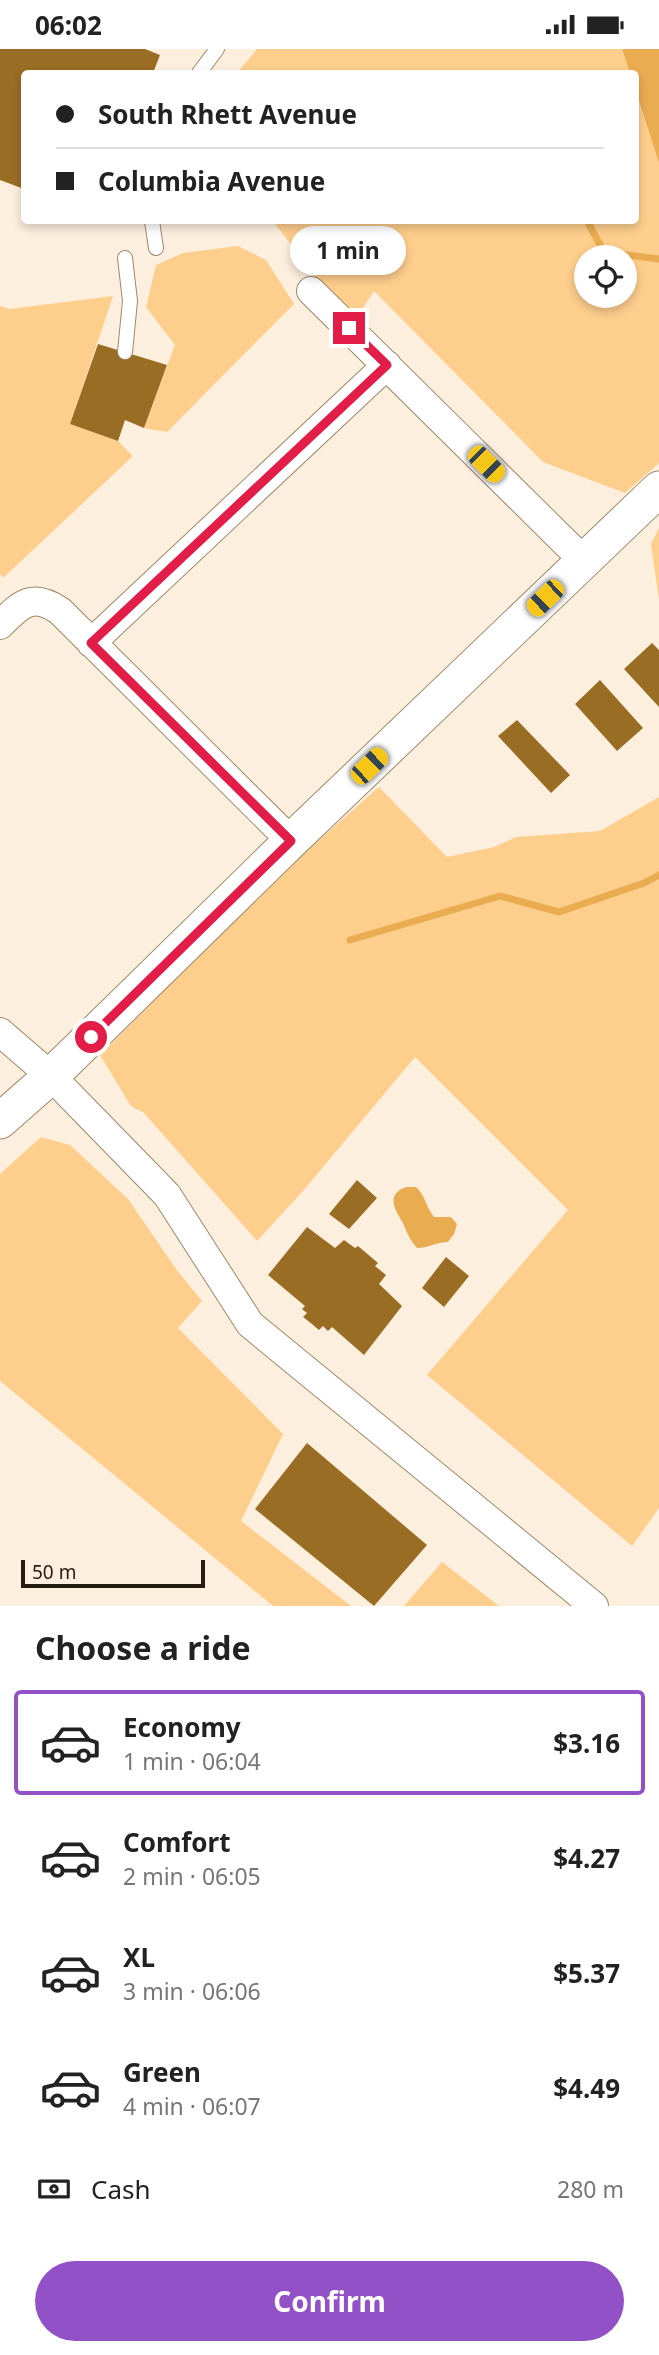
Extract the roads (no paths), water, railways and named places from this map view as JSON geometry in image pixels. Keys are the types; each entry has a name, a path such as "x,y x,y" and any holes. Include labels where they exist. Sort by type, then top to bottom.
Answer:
{"street":[{"path":"311,291 584,561"},
{"path":"91,643 387,365"},
{"path":"0,1121 51,1076 291,841 659,489"},
{"path":"0,625 17,608 32,601 46,602 60,611 291,841"},
{"path":"0,1032 51,1076 167,1195 250,1324 594,1606"}],"lane":[{"path":"201,70 217,49"},
{"path":"152,224 156,248"},
{"path":"125,258 130,301 125,352"}],"waterway":[{"path":"589,224 604,252 659,259"},
{"path":"350,940 500,896 559,912 644,883 659,875"}]}
